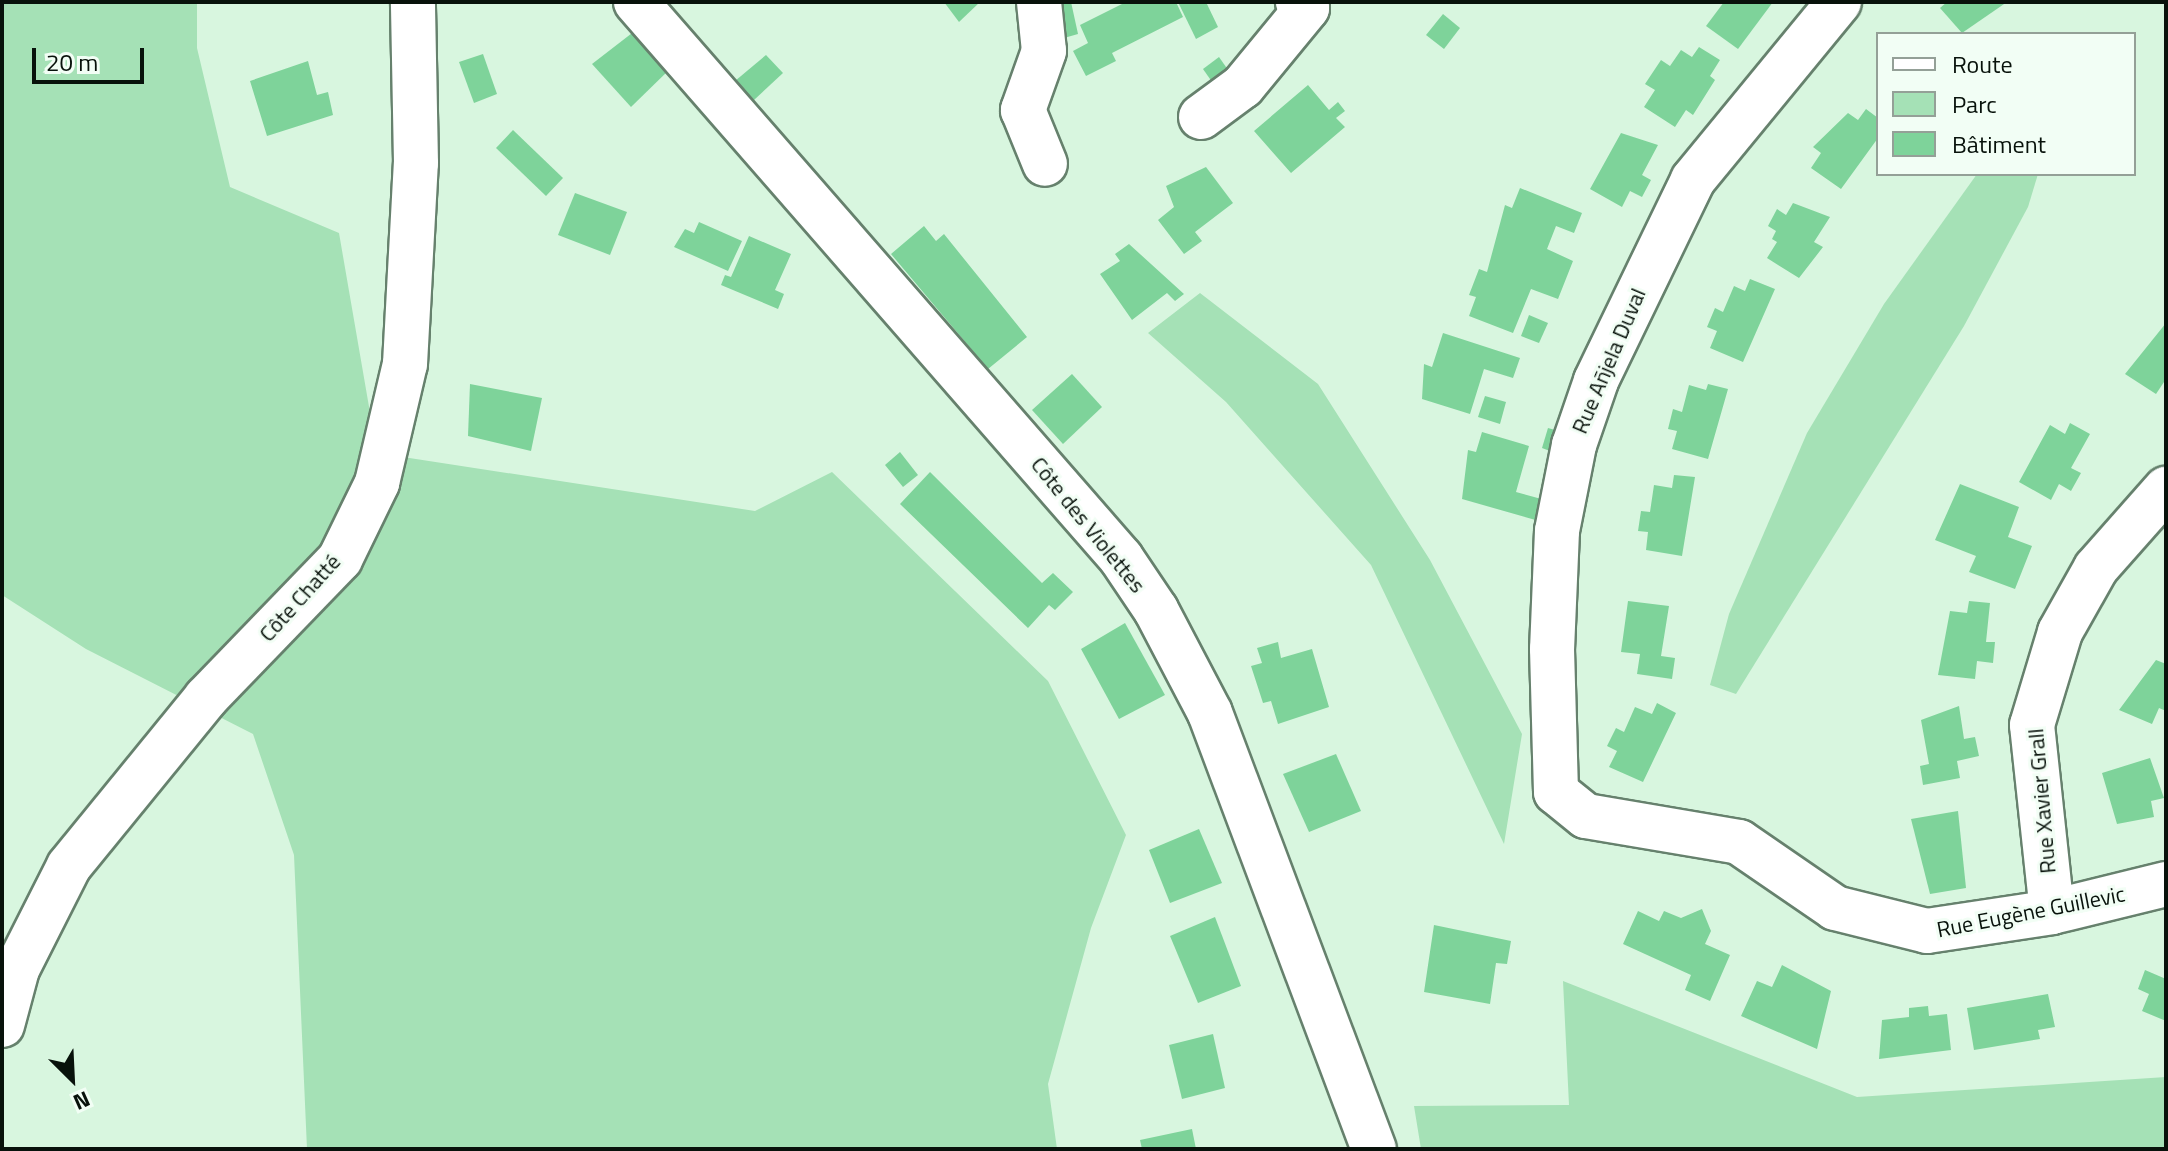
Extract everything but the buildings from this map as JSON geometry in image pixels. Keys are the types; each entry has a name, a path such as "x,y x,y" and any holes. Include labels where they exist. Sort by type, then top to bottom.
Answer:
{"street":[{"name":"Côte Chatté","path":"2,1025 17,969 69,866 206,698 340,559 380,468 405,364 410,264 413,2"},
{"name":"Côte des Violettes","path":"636,2 1121,558 1156,610 1210,713 1374,1149"},
{"path":"1039,2 1044,51 1023,110 1045,164"},
{"path":"1201,117 1243,86 1307,8 1298,2"},
{"name":"Rue Añjela Duval","path":"1586,816 1556,792 1557,542 1574,445 1596,381 1693,180 1839,2"},
{"name":"Rue Xavier Grall","path":"2052,912 2032,725 2060,632 2096,568 2166,489"},
{"name":"Rue Eugène Guillevic","path":"1586,816 1739,842 1835,908 1927,931 2052,912 2166,884"}],"green space":[{"path":"2,2 197,2 197,48 230,187 339,233 377,453 755,511 832,472 1048,681 1126,835 1091,928 1048,1084 1057,1149 307,1149 294,855 253,734 86,649 2,595"},
{"path":"1976,176 2037,176 2028,207 1964,326 1736,694 1710,685 1729,614 1807,433 1884,304"},
{"path":"1200,293 1318,384 1430,560 1522,734 1504,844 1371,565 1226,402 1148,333"},
{"path":"1563,981 1857,1097 2166,1077 2166,1149 1421,1149 1414,1106 1569,1105"}]}
